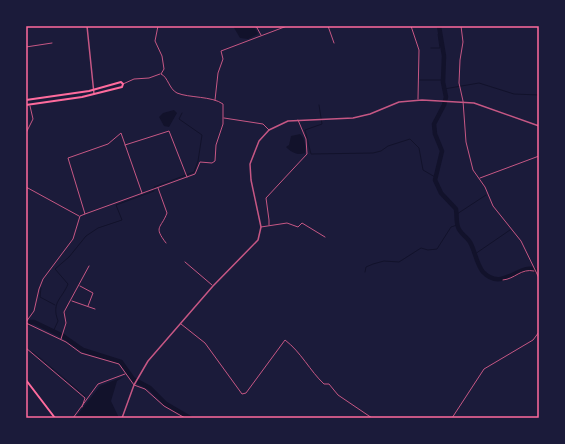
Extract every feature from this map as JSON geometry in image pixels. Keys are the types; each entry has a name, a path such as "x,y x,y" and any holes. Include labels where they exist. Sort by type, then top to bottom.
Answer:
{"main road":[{"path":"26,100 94,90 122,82 123,84"},
{"path":"26,105 94,94 122,87 123,84"},
{"path":"26,380 55,418"}],"street":[{"path":"87,26 94,94"},
{"path":"123,84 134,79 149,78 161,74 164,69 162,56 155,41 158,26"},
{"path":"256,26 261,36"},
{"path":"215,100 218,73 223,59 220,52 287,26"},
{"path":"328,26 334,43"},
{"path":"411,26 418,46 418,100"},
{"path":"461,26 463,42 460,60 459,84 463,102 466,142 473,170 485,187 493,206 521,241 539,278"},
{"path":"26,47 52,43"},
{"path":"80,216 195,174 202,161 214,162 216,145 223,124 223,104 215,100 177,92 168,84 164,75 161,74"},
{"path":"122,418 137,379 148,361 212,286 256,243 261,227 251,180 250,164 259,141 269,130 284,122 298,120 354,118 370,114 400,102 418,100 463,102 480,105 539,126"},
{"path":"26,134 33,119 30,104"},
{"path":"223,118 265,125 269,130"},
{"path":"269,226 270,220 266,198 307,154 306,139 298,120"},
{"path":"125,145 169,131 187,177"},
{"path":"85,214 68,158 108,144 121,133 143,193"},
{"path":"479,178 539,156"},
{"path":"26,187 80,216"},
{"path":"158,188 167,213 159,227 158,232 166,243"},
{"path":"80,216 73,239 43,279 34,311 26,323 61,339 81,354 119,364 135,384 145,389 164,406 185,418"},
{"path":"261,227 287,223 298,227 302,223 324,237"},
{"path":"184,262 212,286"},
{"path":"61,339 66,323 64,312 72,300 80,285 82,277 89,266"},
{"path":"504,280 512,278 522,272 535,271"},
{"path":"80,285 93,293 88,306"},
{"path":"72,300 95,309"},
{"path":"180,324 208,346 242,394 246,393 285,340 298,352 311,370 324,384 329,384 338,395 372,418"},
{"path":"452,418 484,369 533,340 539,332"},
{"path":"26,348 85,398 82,407"},
{"path":"73,418 98,384 126,373"}],"shaded area":[{"path":"233,26 254,26 258,34 248,39 240,38"},
{"path":"174,110 177,113 169,127 164,126 159,117 163,113"},
{"path":"300,134 304,140 305,153 297,154 286,147 289,145 291,136"},
{"path":"125,376 117,381 111,401 119,418 75,418 100,386"}],"waterway":[{"path":"439,26 444,56 443,82 446,97 444,105 434,124 435,134 442,151 435,180 441,193 456,209 457,223 460,232 470,242 479,266 483,272 491,278 498,279 506,278 526,269 533,269 539,273"},
{"path":"431,48 440,48 438,34 441,33"},
{"path":"420,80 443,80"},
{"path":"444,89 479,83 514,94 539,95"},
{"path":"319,105 322,124 305,130 311,154 373,153 381,151 388,146 410,139 419,148 423,170 435,177"},
{"path":"53,332 58,321 56,315 58,301 68,284 55,269 69,257 86,236 98,228 122,220 116,205 154,191 154,187 194,172 198,161 202,135 179,119 182,113"},
{"path":"457,214 486,195"},
{"path":"365,272 366,267 384,261 399,262 421,248 428,250 437,249 451,227 457,225"},
{"path":"475,254 510,230"},
{"path":"41,288 40,297 55,305"},
{"path":"26,325 30,322 34,322 63,336 83,350 121,362 133,379 150,388 166,404 190,418"},
{"path":"33,352 85,396"}]}
